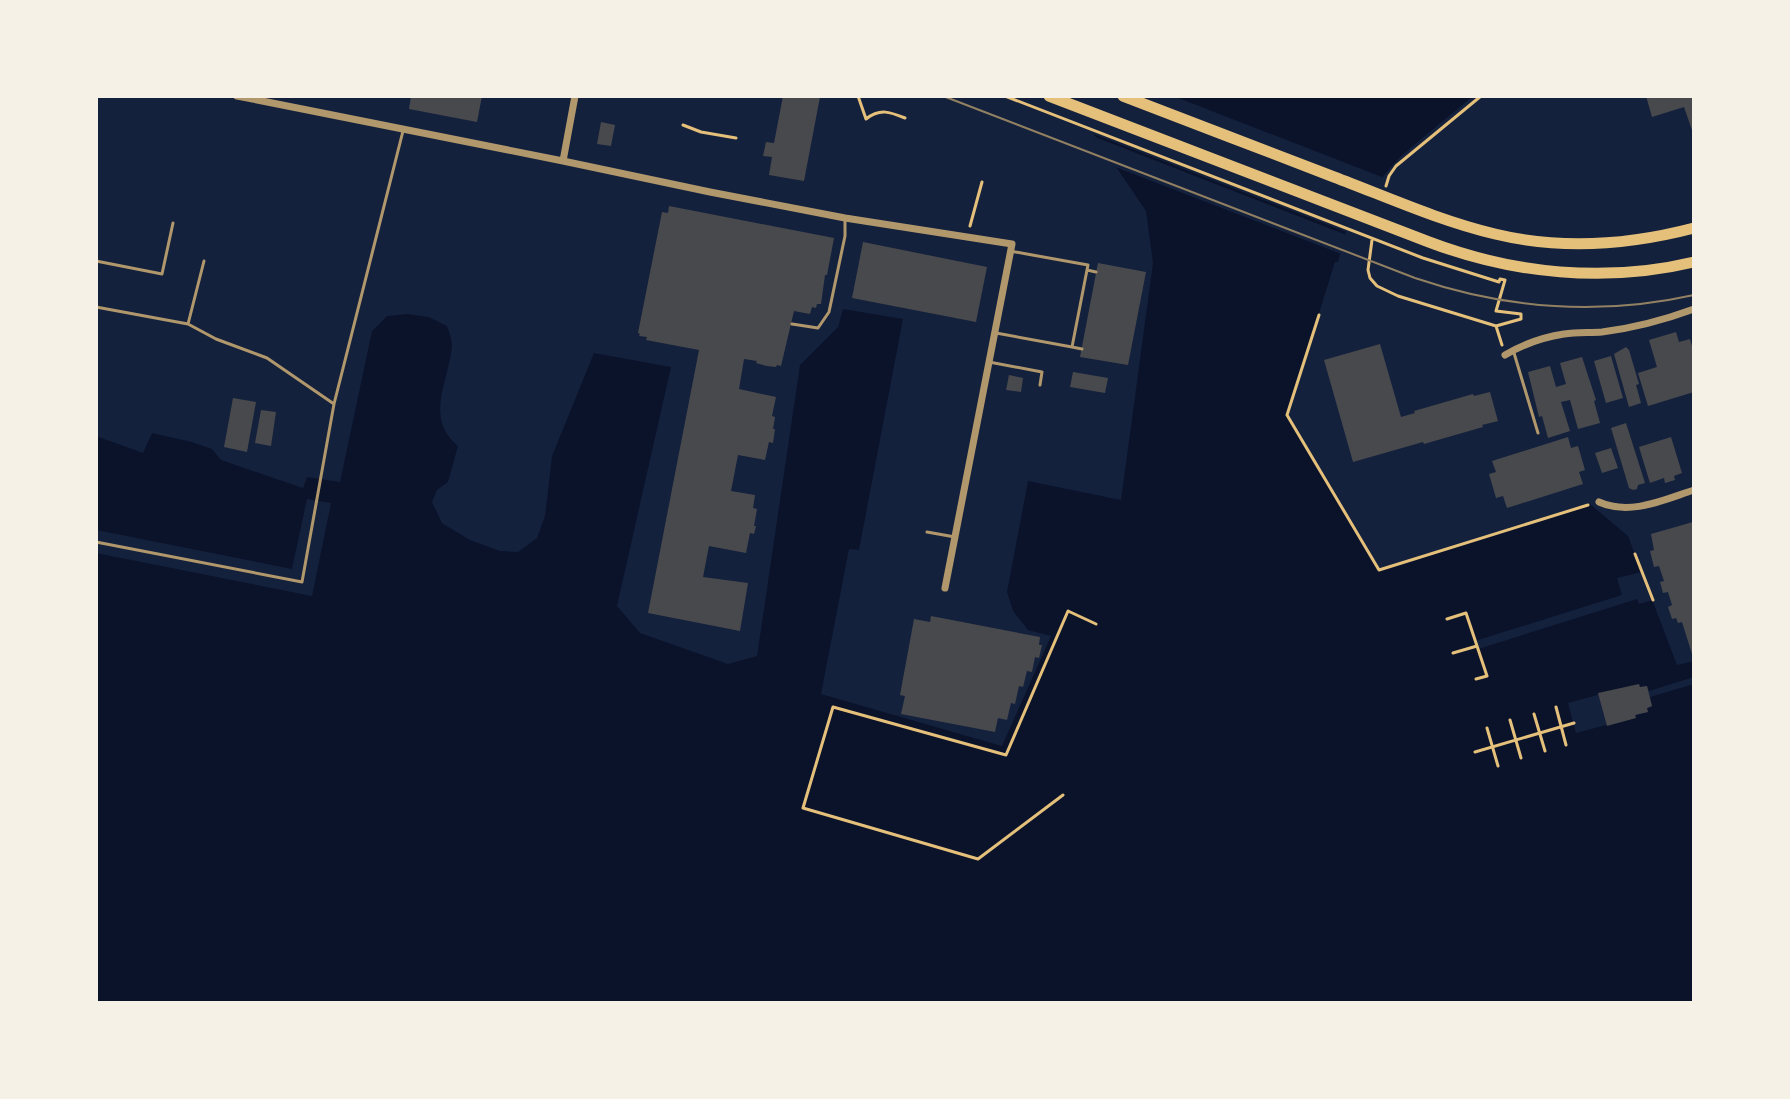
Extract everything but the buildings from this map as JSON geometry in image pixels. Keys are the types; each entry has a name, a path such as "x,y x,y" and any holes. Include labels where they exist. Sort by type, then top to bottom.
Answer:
{"main road":[{"path":"1049,96 1449,250 1491,261 1558,272 1621,273 1694,262"},
{"path":"1123,96 1438,217 1507,237 1573,244 1626,241 1694,228"}],"street":[{"path":"237,96 268,99 710,192 1011,248 945,588"},
{"path":"563,161 575,96"},
{"path":"1505,355 1520,346 1555,336 1637,326 1694,309"},
{"path":"1594,503 1627,509 1694,490"}],"lane":[{"path":"96,542 302,582 334,404 403,129"},
{"path":"792,324 818,328 829,312 845,236 845,218"},
{"path":"96,261 162,274 173,223"},
{"path":"1011,248 1088,265 1072,347"},
{"path":"188,324 204,261"},
{"path":"1087,270 1096,272"},
{"path":"96,307 188,324 216,339 267,358 334,404"},
{"path":"995,333 1082,349"},
{"path":"1513,350 1538,433"},
{"path":"989,362 1042,372 1040,385"},
{"path":"927,532 955,538"}],"path":[{"path":"858,96 866,119 879,111 905,118"},
{"path":"1005,96 1423,258 1499,282 1500,279 1505,280 1496,311 1521,314 1521,319 1496,326 1505,355"},
{"path":"683,125 701,132 736,138"},
{"path":"968,238 982,182"},
{"path":"1319,315 1287,415 1379,570 1594,503"},
{"path":"1635,554 1653,600"},
{"path":"1063,795 978,859 803,808 833,707 1006,755 1068,611 1096,624"},
{"path":"1447,619 1466,613 1487,676 1476,679"},
{"path":"1453,653 1477,646"},
{"path":"1556,707 1566,745"},
{"path":"1534,714 1545,751"},
{"path":"1510,720 1521,758"},
{"path":"1475,752 1574,723"},
{"path":"1487,728 1498,766"},
{"path":"951,740 953,732"}],"water":[{"path":"1068,96 1473,96 1401,156 1348,223 1287,415 1379,570 1590,504 1628,536 1677,665 1694,661 1694,1003 96,1003 96,436 143,453 152,433 212,449 221,460 303,488 307,477 340,482 372,331 387,316 407,314 429,317 447,326 452,345 440,411 448,435 458,446 448,482 437,490 432,502 442,523 470,540 500,551 518,552 537,538 545,516 552,456 594,353 671,367 617,606 640,633 728,664 757,656 800,365 838,327 843,309 903,319 859,550 849,549 821,694 1002,746 1051,636 1028,630 1013,611 1007,592 1028,481 1121,500 1153,263 1146,211"}],"pier":[{"path":"1064,96 1173,96 1387,179 1349,233 1086,131"},
{"path":"1090,135 1349,236 1344,255 1110,165"},
{"path":"307,499 331,503 312,596 96,553 96,530 292,569"},
{"path":"1642,572 1653,600 1639,604 1637,599 1478,649 1475,641 1622,595 1617,578"},
{"path":"1694,677 1694,684 1650,697 1652,707 1647,708 1648,712 1576,733 1568,703 1623,688 1624,692 1647,686 1649,691"}],"tram line":[{"path":"943,96 1415,278 1449,288 1518,303 1553,306 1624,306 1694,295"}]}
